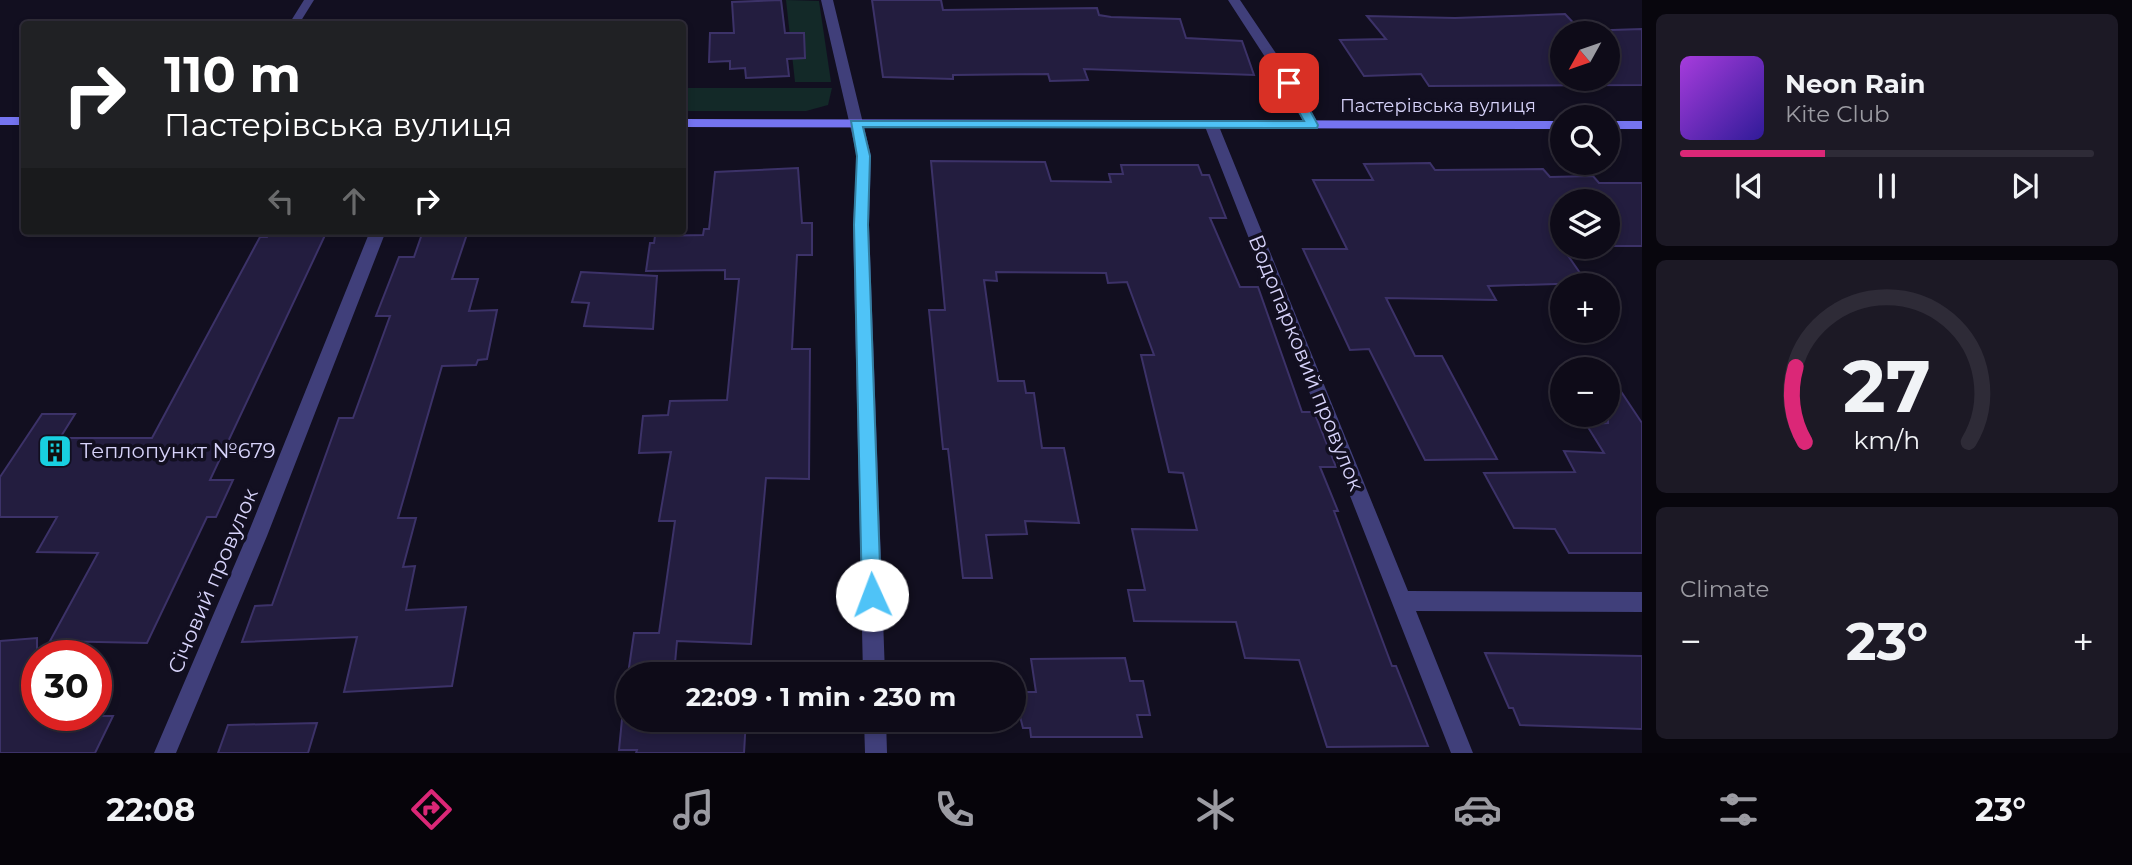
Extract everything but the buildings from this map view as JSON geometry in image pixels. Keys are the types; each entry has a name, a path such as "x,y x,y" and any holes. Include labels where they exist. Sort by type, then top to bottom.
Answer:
{"main road":[{"path":"0,121 21,121"},
{"name":"Пастерівська вулиця","path":"686,123 1550,125"},
{"path":"1620,125 1642,125"}],"street":[{"path":"827,0 864,156 861,225 874,662"},
{"path":"1234,0 1289,83 1312,125"},
{"name":"Водопарковий провулок","path":"1211,124 1462,753"},
{"name":"Січовий провулок","path":"165,753 257,536 376,235"},
{"path":"1402,601 1642,601"},
{"path":"875,732 876,753"}],"lane":[{"path":"296,21 309,0"}],"green space":[{"path":"786,0 819,1 831,82 795,82"},
{"path":"686,88 832,88 828,105 806,111 686,111"}],"place":[{"name":"Теплопункт №679","path":"55,451"}],"route":[{"path":"872,595 861,225 864,156 856,123 1312,125 1289,83"}]}
